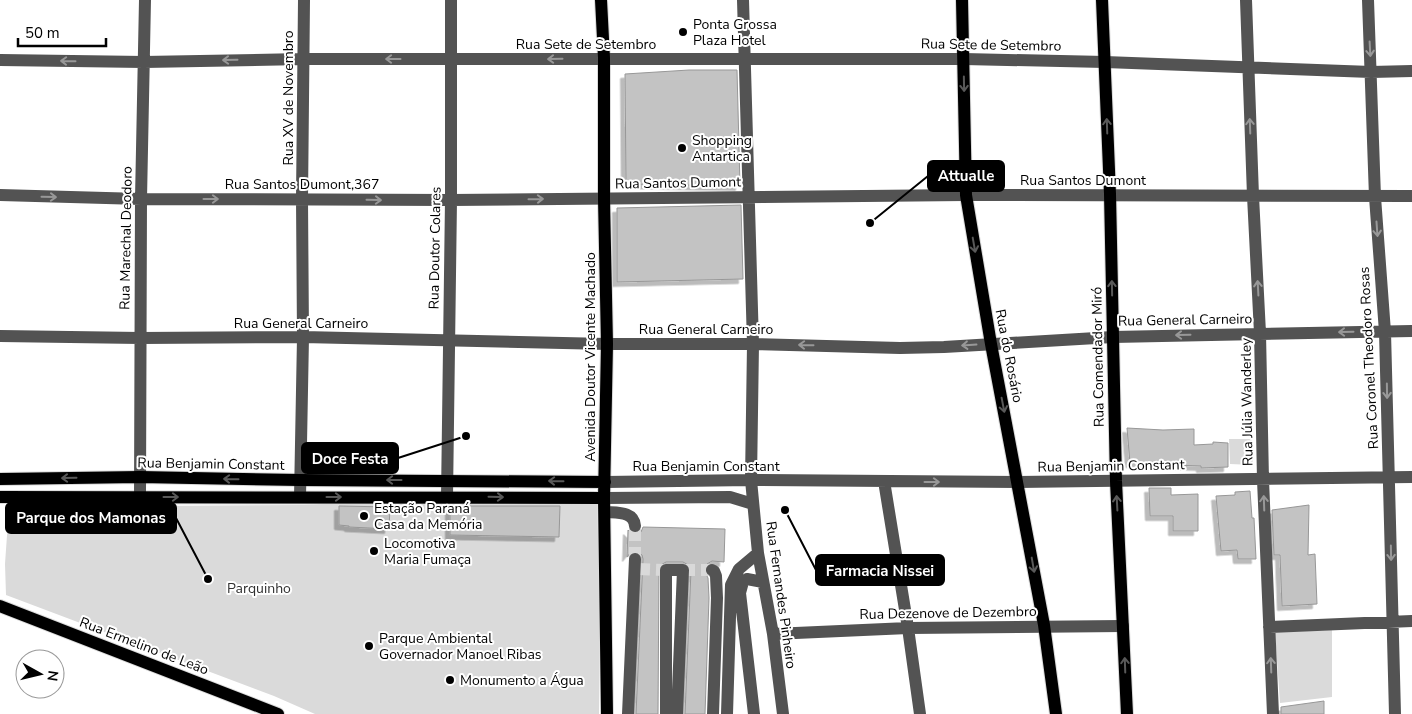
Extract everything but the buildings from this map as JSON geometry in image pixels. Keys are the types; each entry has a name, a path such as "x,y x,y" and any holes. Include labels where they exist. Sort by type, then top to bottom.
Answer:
{"main road":[{"name":"Avenida Doutor Vicente Machado","path":"601,0 604,58 607,344 604,498 607,714"},
{"name":"Rua do Rosário","path":"962,0 966,195 991,344 1044,626 1056,714"},
{"name":"Rua Comendador Miró","path":"1102,0 1110,194 1116,481 1127,714"},
{"name":"Rua Benjamin Constant","path":"0,479 140,477 605,482"},
{"path":"0,497 604,498"},
{"name":"Rua Ermelino de Leão","path":"0,606 272,713"}],"street":[{"name":"Rua Marechal Deodoro","path":"140,497 144,0"},
{"name":"Rua XV de Novembro","path":"300,497 303,338 304,0"},
{"name":"Rua Doutor Colares","path":"447,497 451,200 451,0"},
{"name":"Rua Fernandes Pinheiro","path":"744,0 753,344 751,480 758,553 773,634 783,714"},
{"name":"Rua Júlia Wanderley","path":"1246,0 1273,714"},
{"name":"Rua Coronel Theodoro Rosas","path":"1368,0 1375,197 1385,332 1395,714"},
{"name":"Rua Sete de Setembro","path":"0,60 144,62 303,59 964,59 1105,62 1371,72 1412,71"},
{"name":"Rua Santos Dumont","path":"604,198 1110,194 1412,196"},
{"name":"Rua Santos Dumont,367","path":"0,195 141,199 451,200 604,198"},
{"name":"Rua General Carneiro","path":"0,336 303,338 607,344 753,344 900,348 1113,337 1412,331"},
{"name":"Rua Benjamin Constant","path":"605,482 751,480 1018,482 1412,477"},
{"path":"884,481 920,714"},
{"path":"604,498 718,496 740,499 753,504"},
{"path":"605,512 628,514 635,520 635,526"},
{"path":"727,714 731,585 739,569 758,553"},
{"path":"628,714 636,566"},
{"path":"666,714 666,570 683,570 676,714"},
{"path":"712,570 716,576 717,598 713,714"},
{"path":"754,714 740,593 743,582 747,579 763,582"},
{"path":"1269,628 1412,621"},
{"name":"Rua Dezenove de Dezembro","path":"773,634 908,628 1124,626"}],"green space":[{"path":"1229,439 1252,439 1253,465 1230,464"},
{"name":"Parque Ambiental Governador Manoel Ribas","path":"445,498 597,504 599,714 315,714 274,696 6,595 5,564 9,507 304,505"},
{"path":"1332,630 1332,697 1280,703 1275,632"}],"tunnel":[{"path":"635,526 635,559"},
{"path":"638,569 666,570"},
{"path":"683,570 712,570"}],"place":[{"name":"Ponta Grossa Plaza Hotel","path":"683,32"},
{"name":"Shopping Antartica","path":"682,148"},
{"name":"Attualle","path":"870,223"},
{"name":"Doce Festa","path":"466,436"},
{"name":"Farmacia Nissei","path":"785,510"},
{"name":"Estação Paraná Casa da Memória","path":"364,516"},
{"name":"Locomotiva Maria Fumaça","path":"374,551"},
{"name":"Parque dos Mamonas","path":"208,579"},
{"name":"Parque Ambiental Governador Manoel Ribas","path":"369,646"},
{"name":"Monumento a Água","path":"450,680"}],"park label":[{"name":"Parquinho","path":"259,588"}]}
